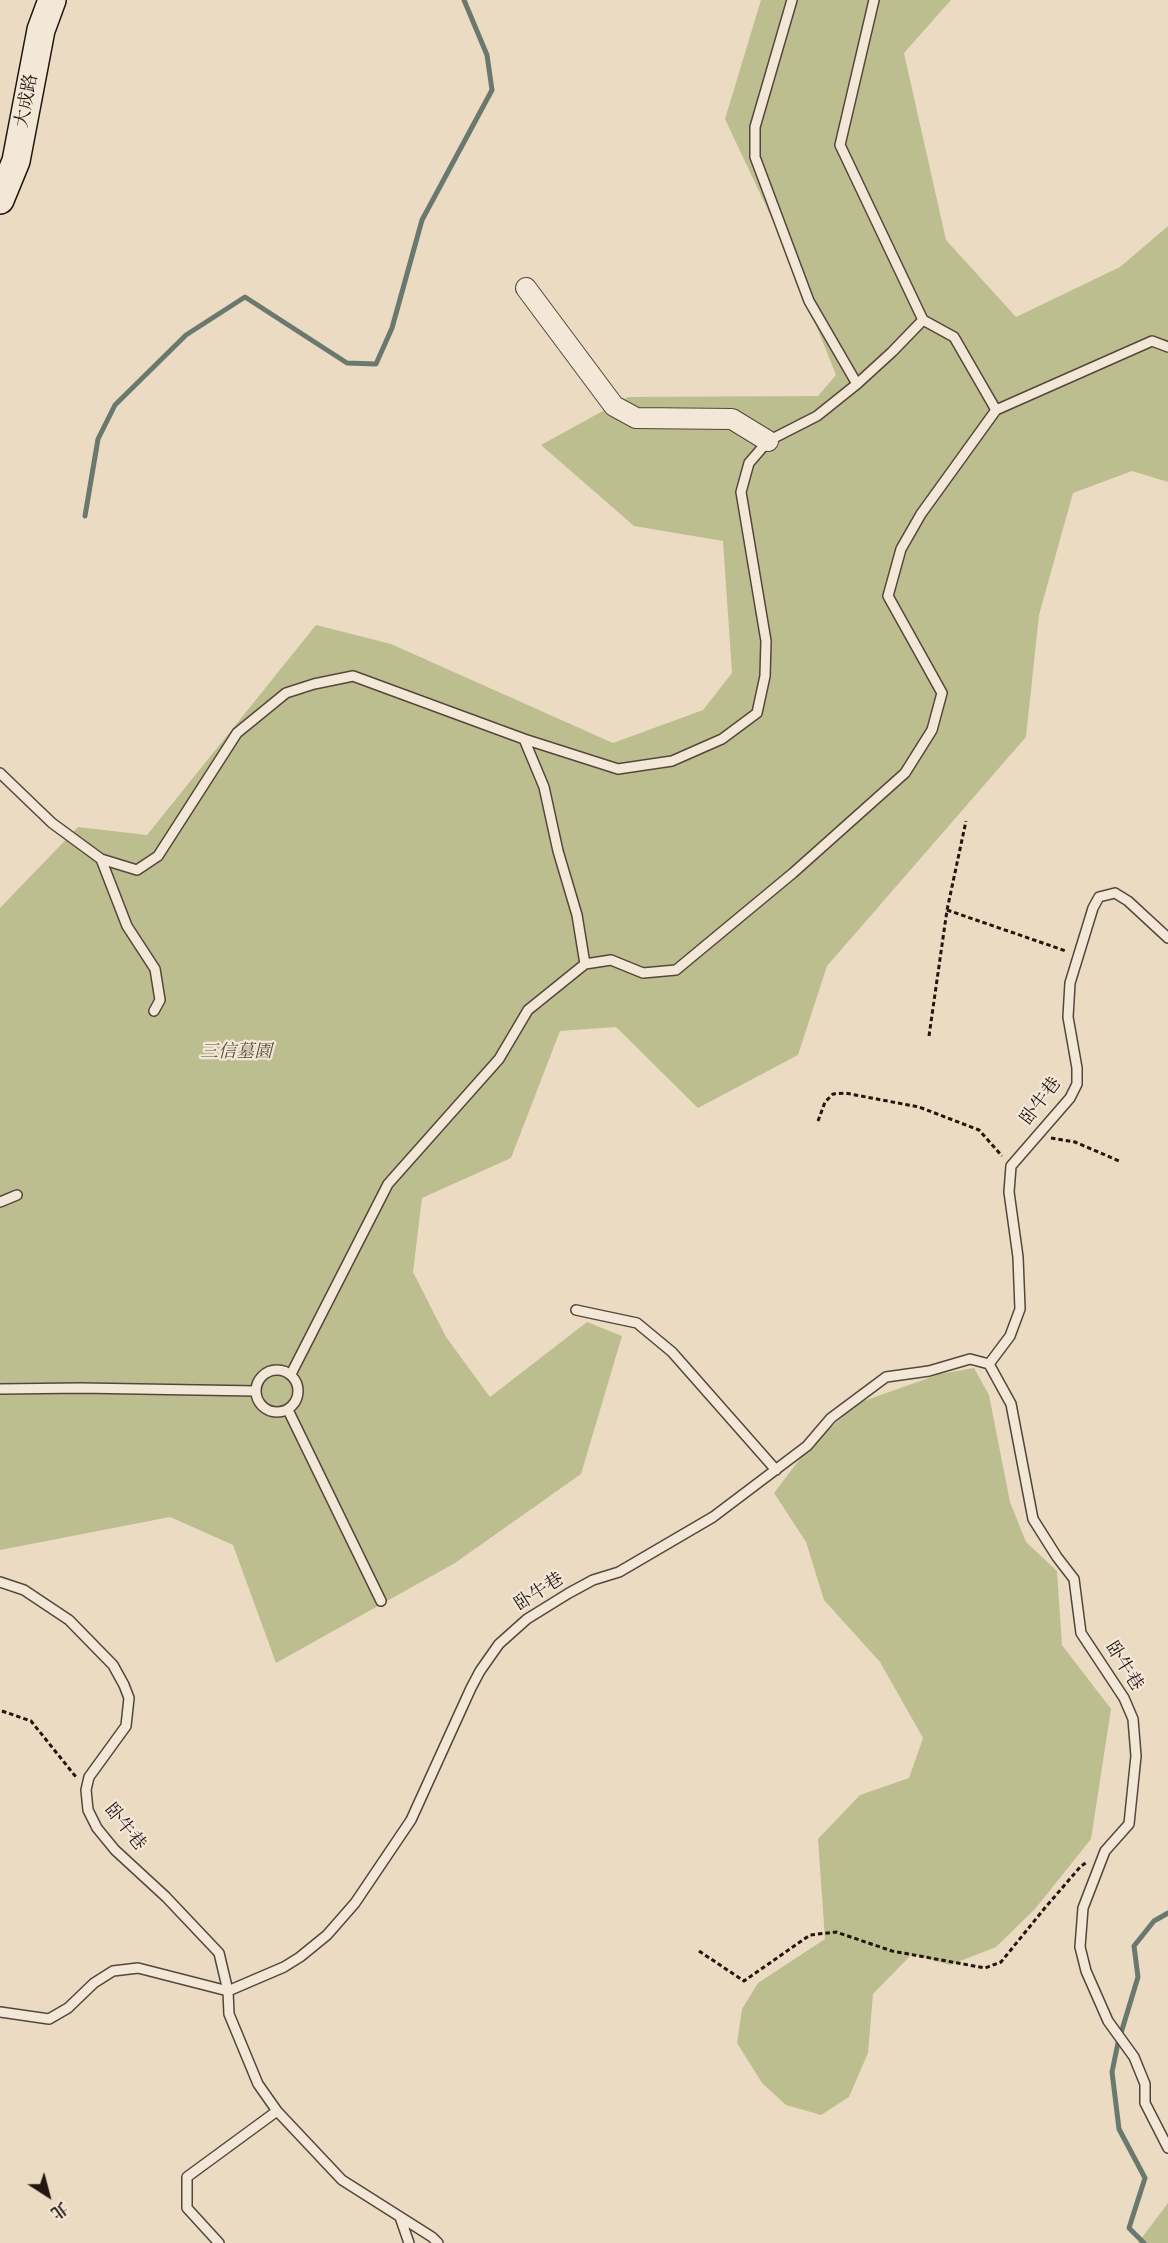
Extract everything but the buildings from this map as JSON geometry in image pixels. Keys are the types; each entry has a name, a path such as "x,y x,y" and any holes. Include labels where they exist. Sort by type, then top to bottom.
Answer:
{"street":[{"name":"大成路","path":"0,200 16,161 41,30 51,0"},
{"path":"526,288 614,406 636,418 732,419 768,441"}],"lane":[{"path":"792,0 755,128 756,157 809,301 857,384"},
{"path":"874,0 840,145 923,320 954,338 996,410"},
{"path":"0,773 52,823 101,859 137,870 158,856 237,733 286,693 314,684 353,676 524,739 618,769 672,761 722,739 757,713 765,676 766,641 741,492 749,463 768,441 817,416 857,384 923,320"},
{"path":"291,1374 388,1184 499,1059 528,1010 585,964 611,960 643,973 676,970 793,873 905,772 932,730 942,693 888,596 901,549 921,514 996,410 1152,341 1168,347"},
{"path":"524,739 544,788 558,851 577,915 585,964"},
{"path":"101,859 127,926 154,969 160,1000 154,1011"},
{"name":"卧牛巷","path":"1011,1166 1070,1098 1077,1084 1077,1068 1068,1017 1070,983 1093,908 1099,897 1115,893 1128,901 1168,938"},
{"path":"989,1364 1010,1336 1020,1309 1018,1257 1009,1192 1011,1166"},
{"path":"0,1202 17,1195"},
{"path":"576,1310 637,1323 672,1352 776,1470"},
{"name":"卧牛巷","path":"0,1582 24,1590 69,1620 113,1665 129,1698 126,1726 89,1777 86,1790 88,1810 97,1828 115,1850 166,1897 219,1953 228,1991 284,1967 300,1957 327,1935 355,1903 411,1820 480,1671 499,1644 528,1619 593,1580 620,1572 713,1517 807,1446 831,1418 886,1377 929,1371 970,1359 989,1364 1011,1404 1034,1519 1057,1557 1074,1579 1081,1633 1124,1698 1133,1719 1136,1756 1129,1824 1105,1851 1083,1908 1080,1947 1086,1971 1112,2026 1134,2057 1145,2084 1145,2103 1168,2148"},
{"path":"276,1370 291,1374 295,1379 298,1393 297,1399 288,1410 281,1412 267,1410 257,1399 256,1391 257,1384 268,1372 276,1370"},
{"path":"0,1389 256,1391"},
{"path":"288,1410 381,1601"},
{"path":"0,2012 49,2019 68,2008 94,1983 113,1971 138,1968 228,1991 229,2014 258,2084 277,2111 342,2180 438,2243"},
{"path":"219,2243 188,2208 187,2177 277,2111"},
{"path":"400,2217 409,2243"}],"path":[{"path":"929,1036 947,910 966,821"},
{"path":"947,910 1079,956"},
{"path":"818,1121 825,1102 833,1094 845,1093 919,1107 979,1130 1011,1166"},
{"path":"1038,1136 1075,1142 1119,1161"},
{"path":"2,1711 31,1721 86,1790"},
{"path":"699,1951 744,1981 810,1935 836,1932 892,1951 985,1968 1001,1962 1082,1866 1105,1851"}],"green space":[{"name":"三信墓園","path":"761,0 951,0 904,53 946,240 1016,317 1120,267 1168,226 1168,482 1132,471 1073,493 1039,615 1026,737 827,966 798,1055 698,1108 616,1027 560,1031 511,1158 422,1198 413,1272 446,1337 490,1397 587,1322 622,1336 581,1474 455,1563 276,1663 233,1545 170,1517 0,1550 0,908 78,827 147,835 316,625 391,644 613,743 703,710 732,673 723,541 634,526 541,445 628,397 818,396 836,375 781,238 725,119"},
{"path":"974,1368 989,1395 1010,1502 1026,1542 1057,1571 1062,1645 1111,1709 1091,1839 1035,1909 996,1947 950,1965 912,1954 873,1994 868,2053 849,2097 821,2115 786,2105 762,2083 737,2043 742,2009 758,1983 825,1939 818,1839 860,1795 909,1778 923,1738 880,1662 824,1600 806,1542 774,1493 809,1447 858,1403 940,1374"},
{"path":"1168,2203 1168,2243 1138,2243"}],"waterway":[{"path":"85,516 98,439 115,405 186,335 245,297 347,363 376,364 392,328 422,220 492,90 487,55 464,0"},
{"path":"1144,2243 1129,2228 1145,2178 1119,2129 1112,2072 1118,2043 1138,1977 1134,1946 1154,1921 1168,1913"}]}
